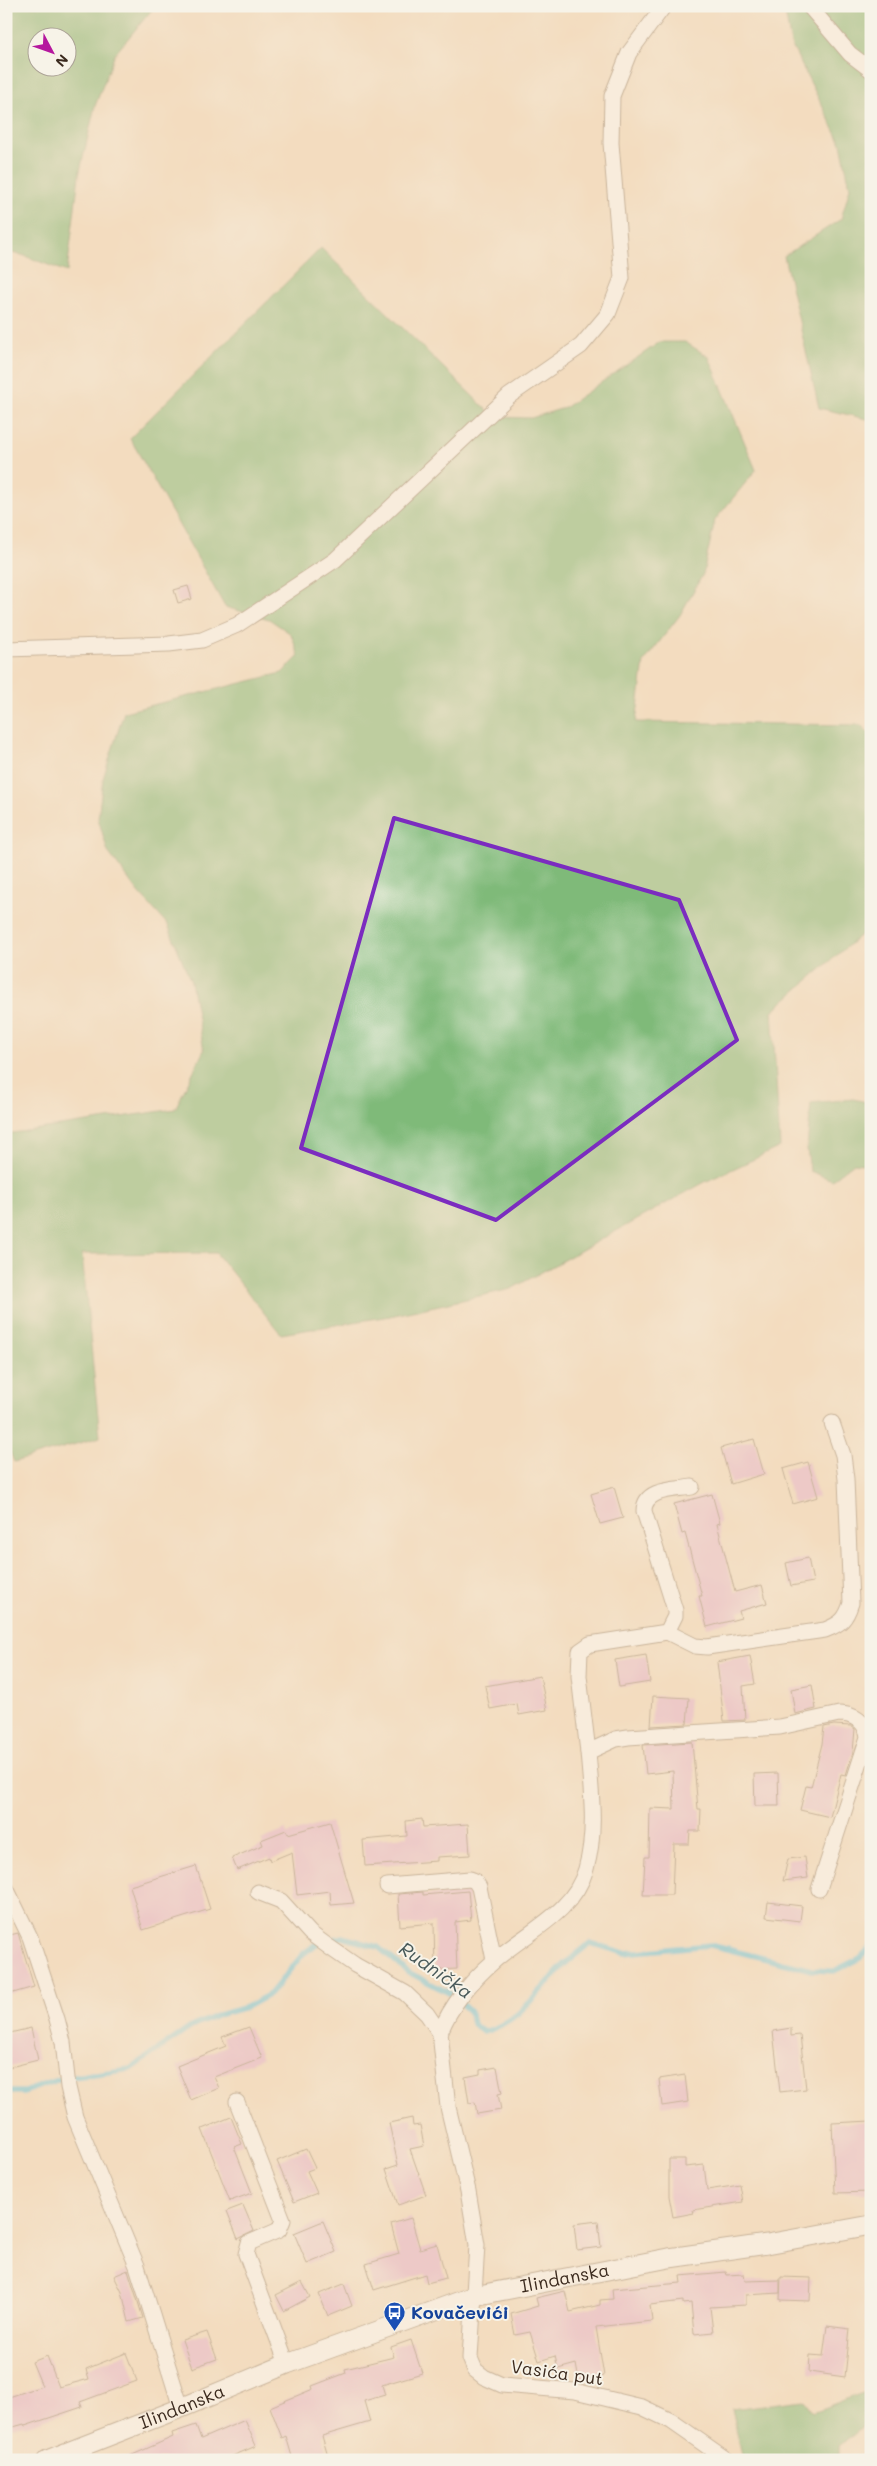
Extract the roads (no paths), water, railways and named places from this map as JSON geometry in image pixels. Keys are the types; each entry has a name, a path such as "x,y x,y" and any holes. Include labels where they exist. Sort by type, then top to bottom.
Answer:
{"street":[{"path":"6,649 170,644 202,640 237,625 335,560 509,396 581,346 608,314 622,278 611,143 612,96 629,53 664,6"},
{"path":"809,6 850,54 871,70"},
{"path":"258,1892 281,1901 310,1933 355,1966 405,1993 427,2014 440,2033 452,2008 465,1992 494,1960 561,1910 576,1889 586,1870 593,1829 588,1752 579,1676 580,1651 590,1644 668,1632 695,1646 707,1647 825,1630 839,1624 847,1617 851,1603 846,1479 843,1455 832,1422"},
{"path":"668,1632 675,1616 675,1610 644,1511 644,1503 650,1496 658,1493 692,1487"},
{"path":"588,1752 628,1737 780,1727 839,1714 853,1717 864,1724 868,1737 819,1890"},
{"path":"387,1886 475,1881 479,1887 494,1960"},
{"path":"6,1888 30,1936 64,2042 68,2087 75,2117 137,2266 181,2408"},
{"name":"Vasića put","path":"440,2033 448,2107 468,2191 478,2245 470,2358 475,2370 484,2377 502,2385 575,2391 642,2407 671,2421 727,2460"},
{"path":"237,2102 284,2220 279,2230 249,2243 246,2248 246,2254 287,2364"},
{"name":"Ilindanska","path":"47,2460 287,2364 474,2296 669,2258 766,2244 871,2225"}],"waterway":[{"name":"Rudnička","path":"6,2092 24,2092 60,2079 130,2069 191,2027 218,2015 246,2007 270,1994 303,1954 319,1942 343,1937 378,1947 408,1972 451,1994 470,2012 473,2024 483,2032 496,2028 518,2014 563,1966 590,1943 625,1953 710,1945 812,1970 834,1971 860,1958 871,1947"}],"place":[{"name":"Kovačevići","path":"395,2332"}]}
